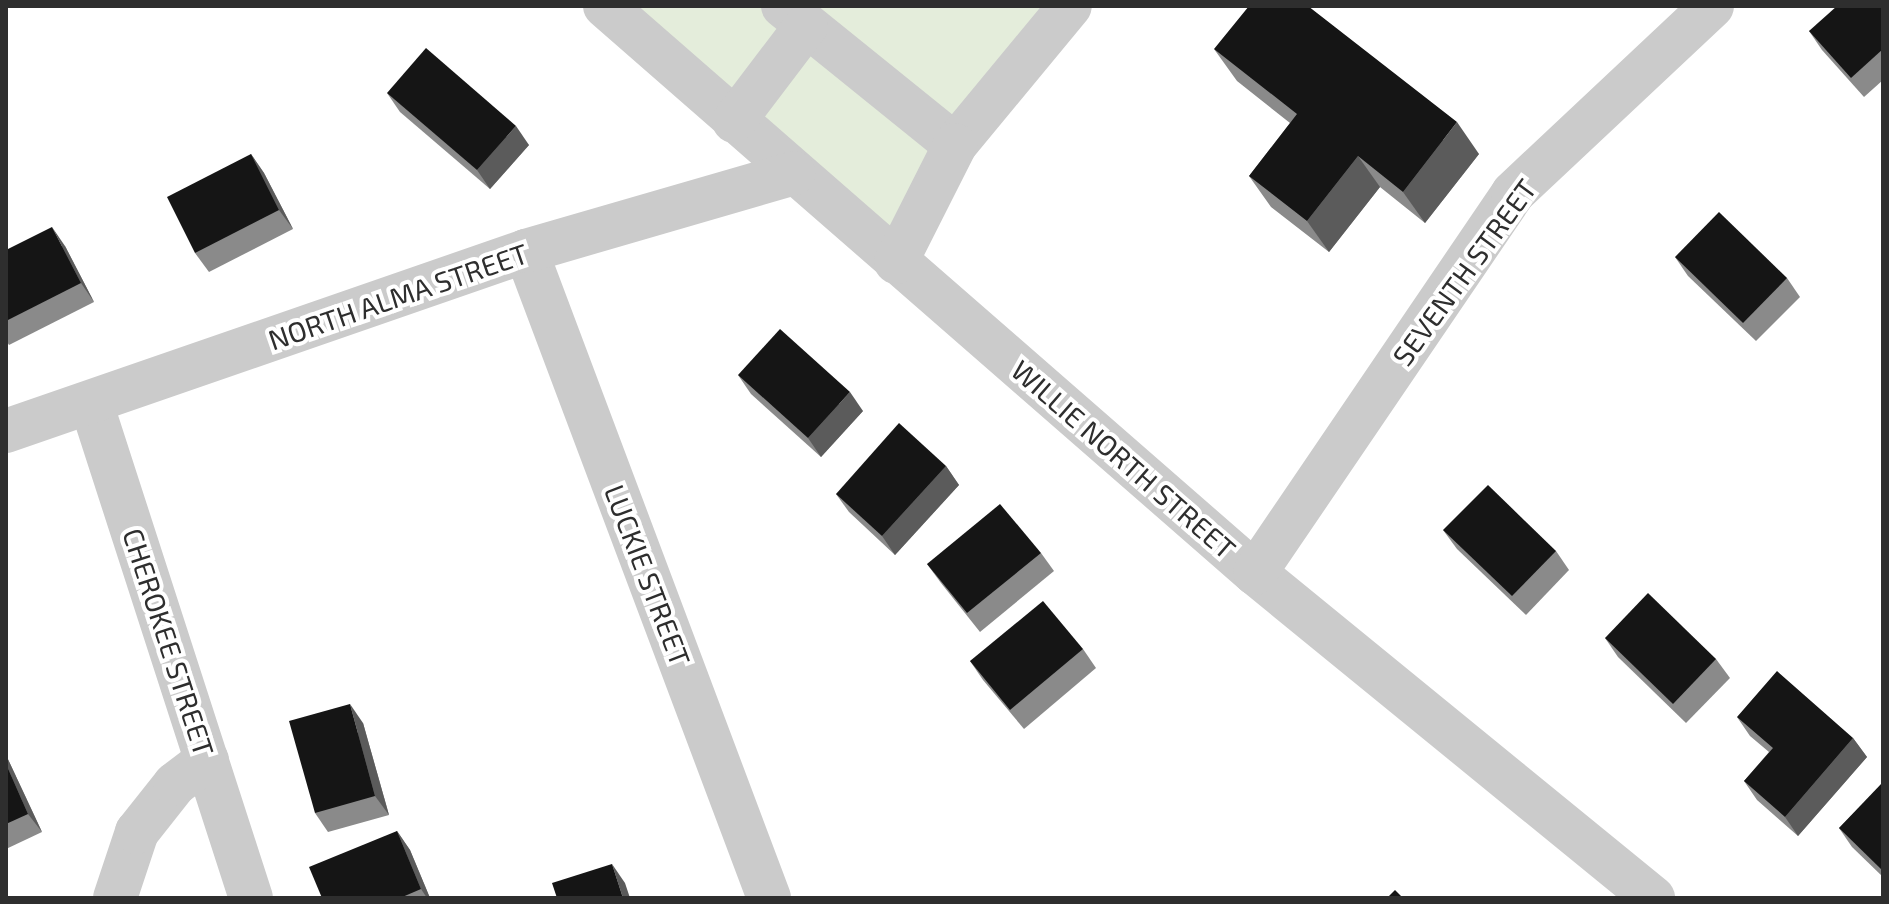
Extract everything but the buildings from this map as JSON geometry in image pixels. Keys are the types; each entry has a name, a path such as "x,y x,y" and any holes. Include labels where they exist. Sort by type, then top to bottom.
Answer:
{"street":[{"name":"WILLIE NORTH STREET","path":"605,6 1255,573 1653,898"},
{"path":"896,262 955,145 1070,6"},
{"name":"SEVENTH STREET","path":"1255,573 1513,193 1712,6"},
{"path":"734,121 794,16 955,145"},
{"name":"NORTH ALMA STREET","path":"6,431 526,251 794,173"},
{"name":"LUCKIE STREET","path":"526,251 769,898"},
{"name":"CHEROKEE STREET","path":"91,403 249,890"},
{"path":"115,898 137,832 175,784 207,760"}],"green space":[{"path":"605,6 1091,6 885,252"}]}
